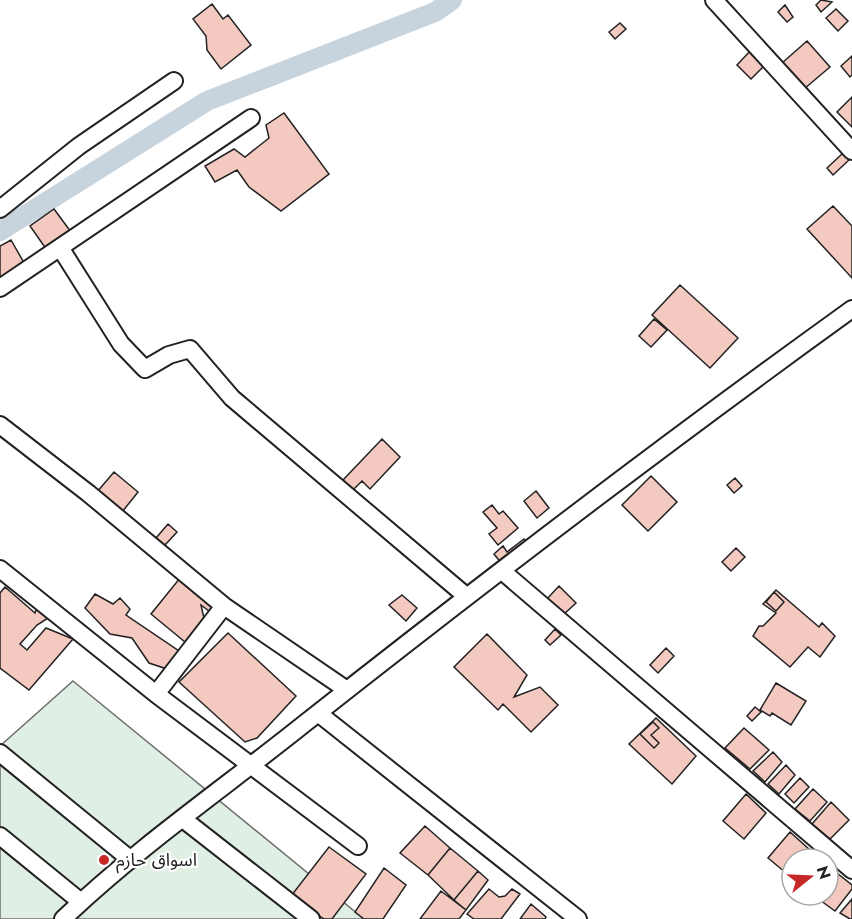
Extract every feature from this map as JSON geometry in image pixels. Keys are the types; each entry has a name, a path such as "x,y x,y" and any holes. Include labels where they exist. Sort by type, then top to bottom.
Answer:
{"street":[{"path":"714,0 852,152"},
{"path":"0,209 79,146 174,81"},
{"path":"0,288 61,249 251,118"},
{"path":"61,249 121,344 145,369 169,355 190,349 232,398 466,596"},
{"path":"63,919 183,819 466,596 746,385 852,309"},
{"path":"0,425 88,493 224,606 347,690"},
{"path":"0,569 156,694 358,846"},
{"path":"502,571 852,870"},
{"path":"156,694 224,606"},
{"path":"318,713 578,919"},
{"path":"0,753 132,860"},
{"path":"183,819 311,919"},
{"path":"0,836 81,902"}],"green space":[{"path":"73,681 364,919 0,919 0,746"}],"building":[{"path":"821,0 832,2 821,12 816,5"},
{"path":"212,4 223,19 228,15 251,45 221,69 207,50 206,36 193,19"},
{"path":"785,5 793,17 787,22 778,12"},
{"path":"836,9 848,21 838,31 826,18"},
{"path":"620,23 626,29 615,39 609,32"},
{"path":"807,41 830,67 804,89 782,63"},
{"path":"751,50 765,65 751,79 737,65"},
{"path":"852,56 852,75 850,77 841,66"},
{"path":"852,97 852,127 837,112"},
{"path":"284,113 329,174 281,211 249,187 237,170 215,182 205,166 234,149 245,157 269,138 266,125"},
{"path":"843,153 849,160 833,175 827,168"},
{"path":"833,206 852,226 852,278 807,229"},
{"path":"54,209 71,232 49,253 30,226"},
{"path":"11,240 27,268 0,284 0,246"},
{"path":"680,285 738,338 710,368 652,315"},
{"path":"654,319 667,330 651,347 639,336"},
{"path":"382,439 400,457 370,489 362,481 353,490 343,480"},
{"path":"114,472 138,492 122,512 97,492"},
{"path":"651,476 677,502 648,531 622,505"},
{"path":"735,478 742,486 734,493 727,485"},
{"path":"536,491 549,508 537,518 524,501"},
{"path":"492,505 499,514 503,511 518,528 498,545 489,534 497,528 483,512"},
{"path":"168,524 177,532 165,545 156,538"},
{"path":"524,539 535,552 509,573 494,554 503,546 507,552"},
{"path":"736,548 745,557 731,571 722,562"},
{"path":"180,578 214,605 209,611 201,605 204,618 185,642 151,614"},
{"path":"559,586 576,603 562,616 546,600"},
{"path":"5,587 35,613 37,607 48,618 37,625 20,644 27,650 46,628 73,639 29,690 0,668 0,593"},
{"path":"776,590 819,627 822,623 835,636 820,657 808,647 790,667 753,636 759,626 763,626 776,613 763,604"},
{"path":"774,592 784,602 776,611 766,602"},
{"path":"95,594 113,604 120,598 130,609 126,615 179,651 167,669 149,663 132,638 110,634 85,608"},
{"path":"402,595 417,608 406,621 389,605"},
{"path":"555,629 561,635 550,645 545,640"},
{"path":"228,633 296,696 257,738 245,742 179,682"},
{"path":"487,634 527,675 514,697 540,687 558,705 531,732 503,704 498,710 454,667"},
{"path":"666,648 674,656 658,673 650,665"},
{"path":"776,683 806,701 791,725 772,713 770,716 760,710"},
{"path":"755,707 761,712 752,721 747,716"},
{"path":"656,718 696,756 672,784 629,744"},
{"path":"653,722 659,728 651,735 659,743 654,748 640,734"},
{"path":"744,728 769,750 750,769 725,748"},
{"path":"773,752 782,762 765,782 753,771"},
{"path":"786,765 795,775 779,794 768,784"},
{"path":"800,778 809,787 794,803 785,794"},
{"path":"813,789 827,802 810,821 795,809"},
{"path":"746,794 766,813 744,839 723,821"},
{"path":"831,802 849,820 830,839 812,824"},
{"path":"425,826 450,848 428,875 400,853"},
{"path":"790,832 807,847 780,847 780,868 768,858"},
{"path":"329,847 366,874 332,919 324,919 291,896"},
{"path":"450,848 478,871 454,900 428,875"},
{"path":"384,868 406,885 383,919 364,919 355,912"},
{"path":"478,871 488,880 466,910 454,900"},
{"path":"840,876 852,885 852,889 840,905"},
{"path":"489,889 499,897 505,896 512,889 520,894 501,919 474,919 467,914"},
{"path":"441,891 466,910 459,919 420,919"},
{"path":"852,899 852,919 850,919 840,913"},
{"path":"531,904 546,917 545,919 520,919"}],"waterway":[{"path":"0,231 207,101 435,12 452,0"}],"place":[{"name":"اسواق حازم","path":"104,860"}]}
